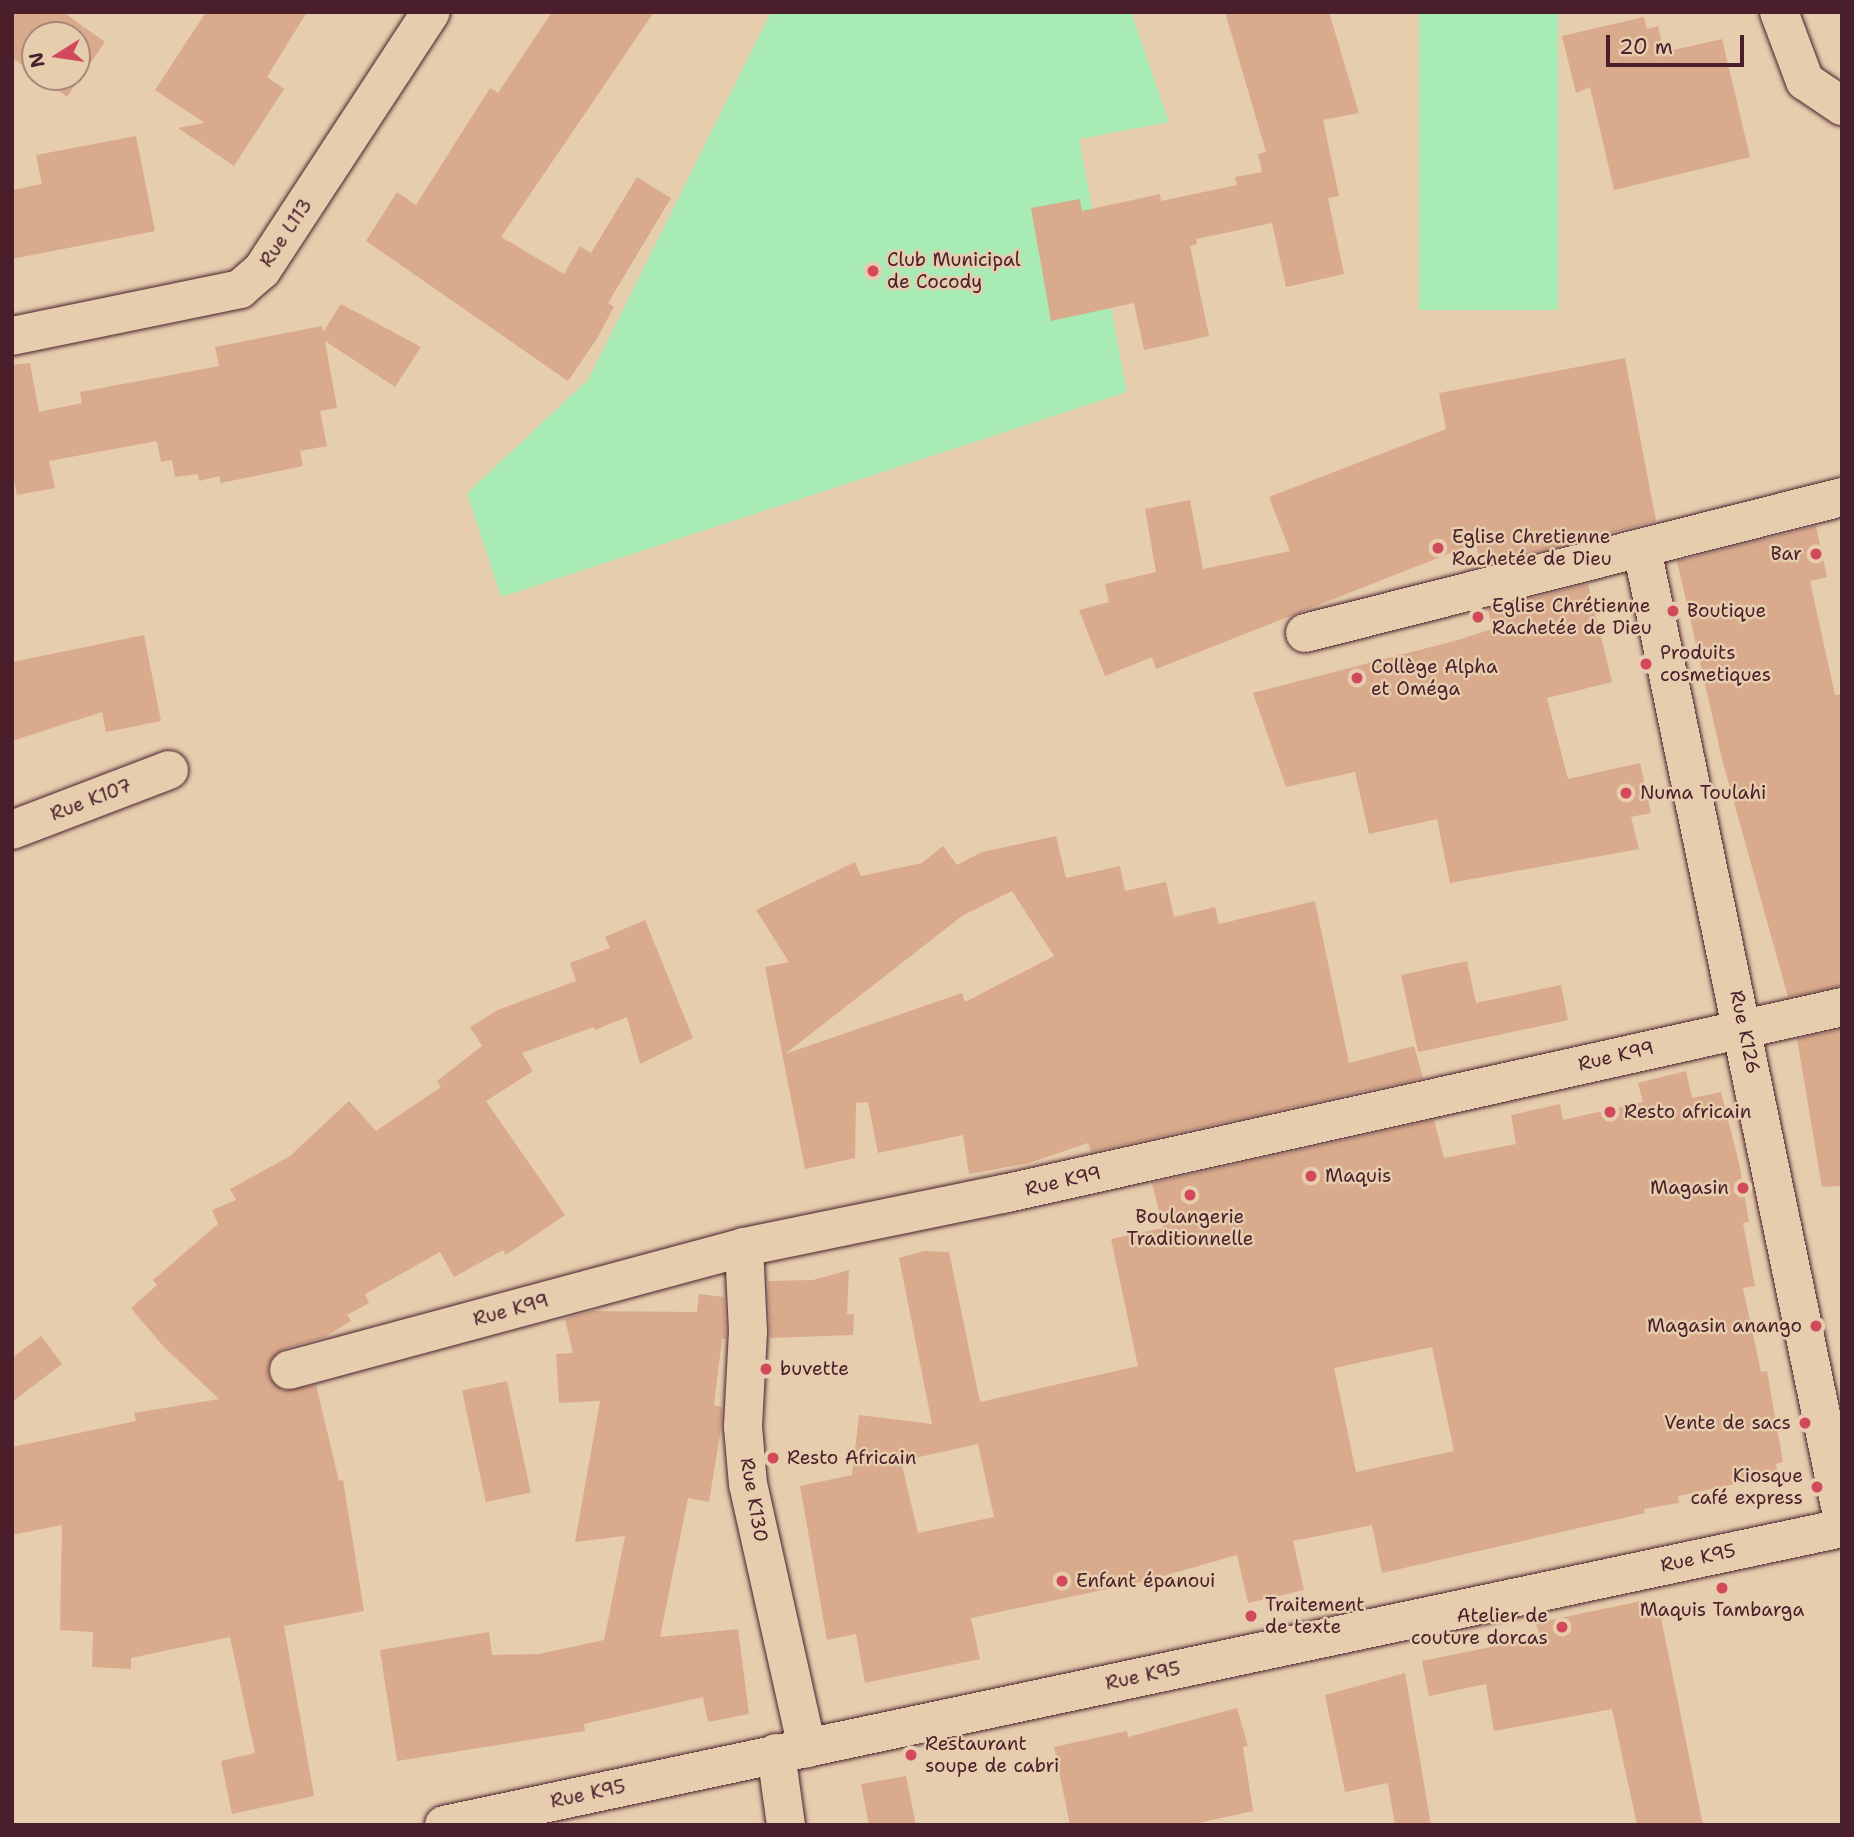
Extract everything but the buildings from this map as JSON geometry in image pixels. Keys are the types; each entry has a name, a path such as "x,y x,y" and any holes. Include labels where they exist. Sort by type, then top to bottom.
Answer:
{"street":[{"name":"Rue L113","path":"12,337 240,289 262,270 430,12"},
{"path":"1779,12 1805,81 1842,106"},
{"path":"1305,633 1842,497"},
{"name":"Rue K126","path":"1642,549 1744,1027 1842,1516"},
{"name":"Rue K107","path":"12,830 169,770"},
{"name":"Rue K99","path":"289,1370 744,1247 1003,1194 1842,1007"},
{"name":"Rue K130","path":"744,1247 748,1331 743,1427 748,1484 791,1751 786,1825"},
{"name":"Rue K95","path":"444,1825 1842,1528"}],"green space":[{"name":"Club Municipal de Cocody","path":"771,12 1131,12 1169,122 1079,139 1127,392 501,597 467,493 588,380"},
{"path":"1419,12 1558,12 1558,310 1419,310"}],"place":[{"name":"Club Municipal de Cocody","path":"873,271"},
{"name":"Eglise Chretienne Rachetée de Dieu","path":"1438,548"},
{"name":"Bar","path":"1816,554"},
{"name":"Boutique","path":"1673,611"},
{"name":"Eglise Chrétienne Rachetée de Dieu","path":"1478,617"},
{"name":"Produits cosmetiques","path":"1646,664"},
{"name":"Collège Alpha et Oméga","path":"1357,678"},
{"name":"Numa Toulahi","path":"1626,793"},
{"name":"Resto africain","path":"1610,1112"},
{"name":"Maquis","path":"1311,1176"},
{"name":"Magasin","path":"1743,1188"},
{"name":"Boulangerie Traditionnelle","path":"1190,1195"},
{"name":"Magasin anango","path":"1816,1326"},
{"name":"buvette","path":"766,1369"},
{"name":"Vente de sacs","path":"1805,1423"},
{"name":"Resto Africain","path":"773,1458"},
{"name":"Kiosque café express","path":"1817,1487"},
{"name":"Enfant épanoui","path":"1062,1581"},
{"name":"Maquis Tambarga","path":"1722,1588"},
{"name":"Traitement de texte","path":"1251,1616"},
{"name":"Atelier de couture dorcas","path":"1562,1627"},
{"name":"Restaurant soupe de cabri","path":"911,1755"}]}
